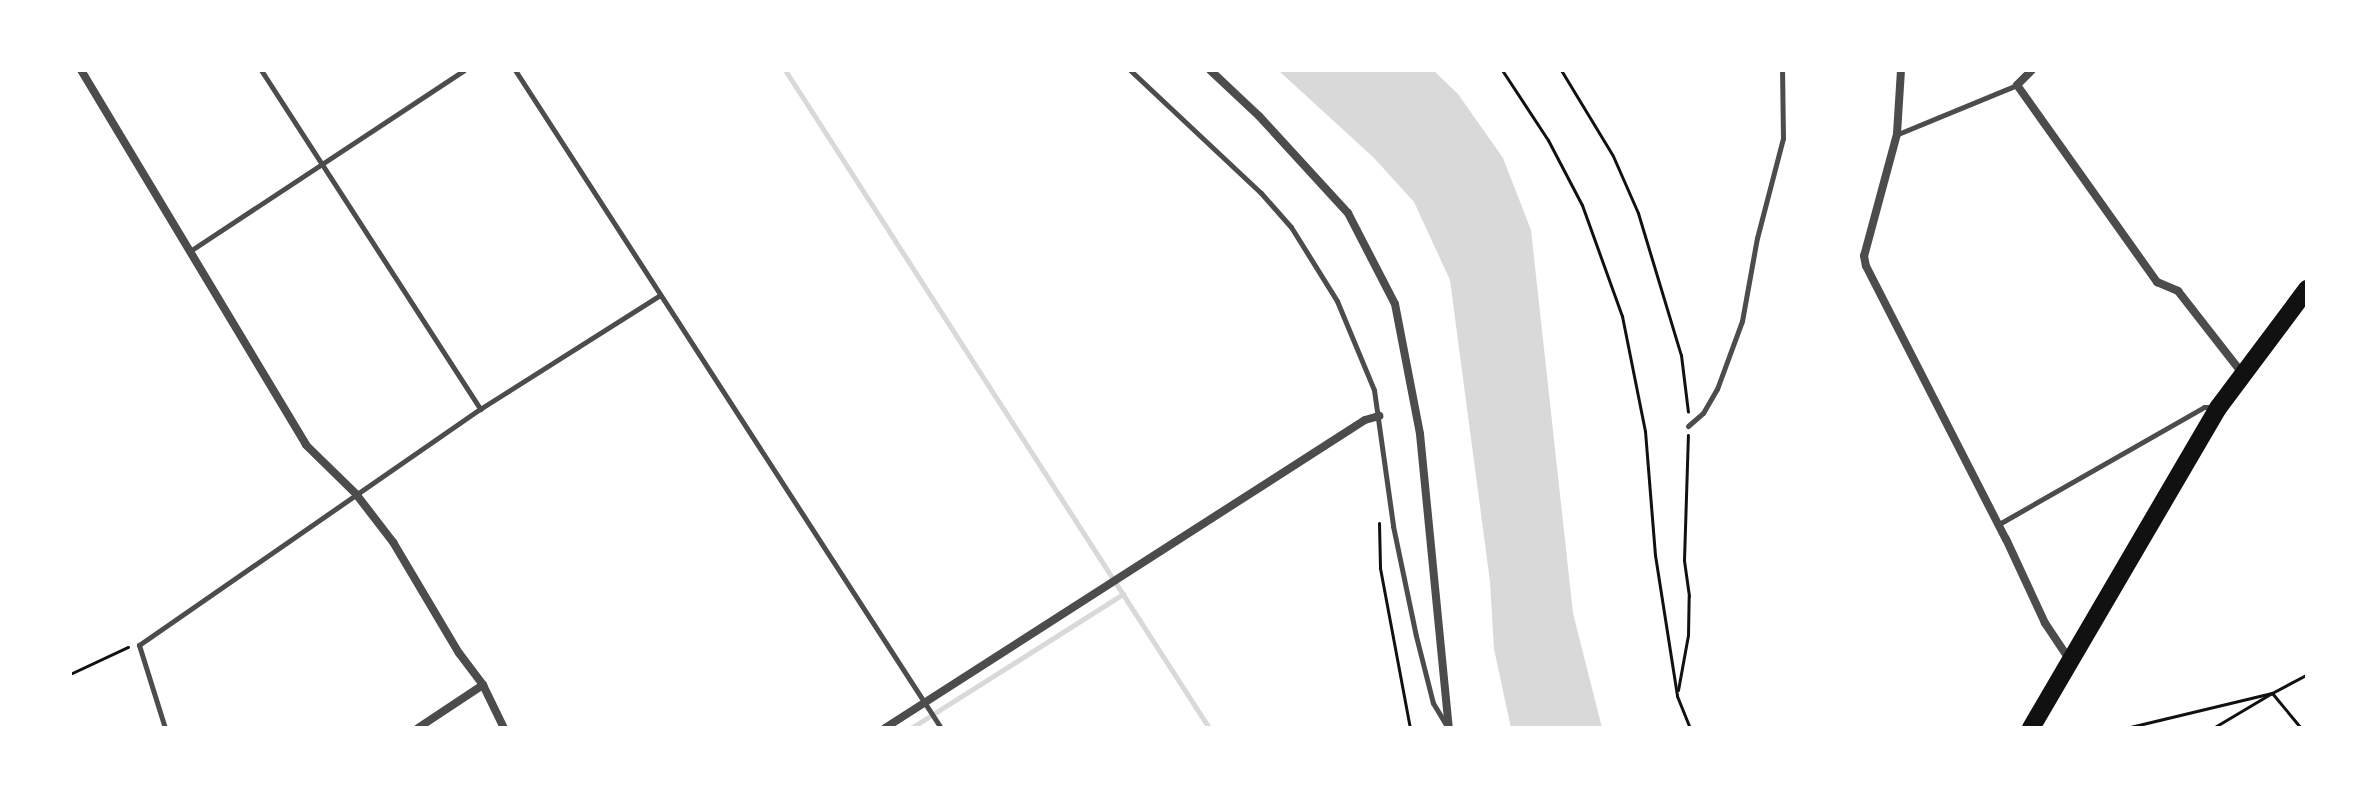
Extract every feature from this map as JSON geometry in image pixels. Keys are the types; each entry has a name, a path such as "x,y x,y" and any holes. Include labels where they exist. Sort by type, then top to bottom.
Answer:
{"main road":[{"path":"2031,728 2218,408 2307,289"}],"street":[{"path":"81,70 306,445 356,494 393,542 459,653 483,685 504,728"},
{"path":"1210,70 1259,116 1348,213 1395,304 1420,434 1448,728"},
{"path":"1901,70 1897,134 1864,256 1866,266 1999,524 2045,623 2069,660"},
{"path":"2032,70 2017,85 2157,282 2178,291 2242,373"},
{"path":"885,728 1351,429 1379,416"},
{"path":"418,728 483,685"}],"lane":[{"path":"261,70 480,409"},
{"path":"190,251 464,70"},
{"path":"515,70 941,728"},
{"path":"1130,70 1261,193 1306,246 1337,301 1374,390 1393,526 1416,636 1433,703 1448,728"},
{"path":"1688,426 1703,413 1717,389 1742,321 1757,238 1783,138 1782,70"},
{"path":"1897,134 2017,85"},
{"path":"165,728 139,645 480,409 659,296"},
{"path":"1999,524 2204,407 2218,408"}],"path":[{"path":"1502,70 1548,140 1582,205 1622,316 1645,431 1655,555 1677,696 1690,728"},
{"path":"1561,70 1613,156 1638,213 1681,355 1688,426 1684,560 1689,596 1688,635 1677,696"},
{"path":"1381,513 1380,568 1410,728"},
{"path":"70,674 122,648 139,645"},
{"path":"2213,728 2307,674"},
{"path":"2126,728 2272,693"},
{"path":"2272,693 2301,728"}],"shaded area":[{"path":"1278,70 1433,70 1458,94 1503,158 1531,230 1573,613 1602,728 1511,728 1494,649 1490,582 1450,280 1414,202 1374,158"}],"waterway":[{"path":"785,70 1209,728"},
{"path":"911,728 1123,594"}]}
